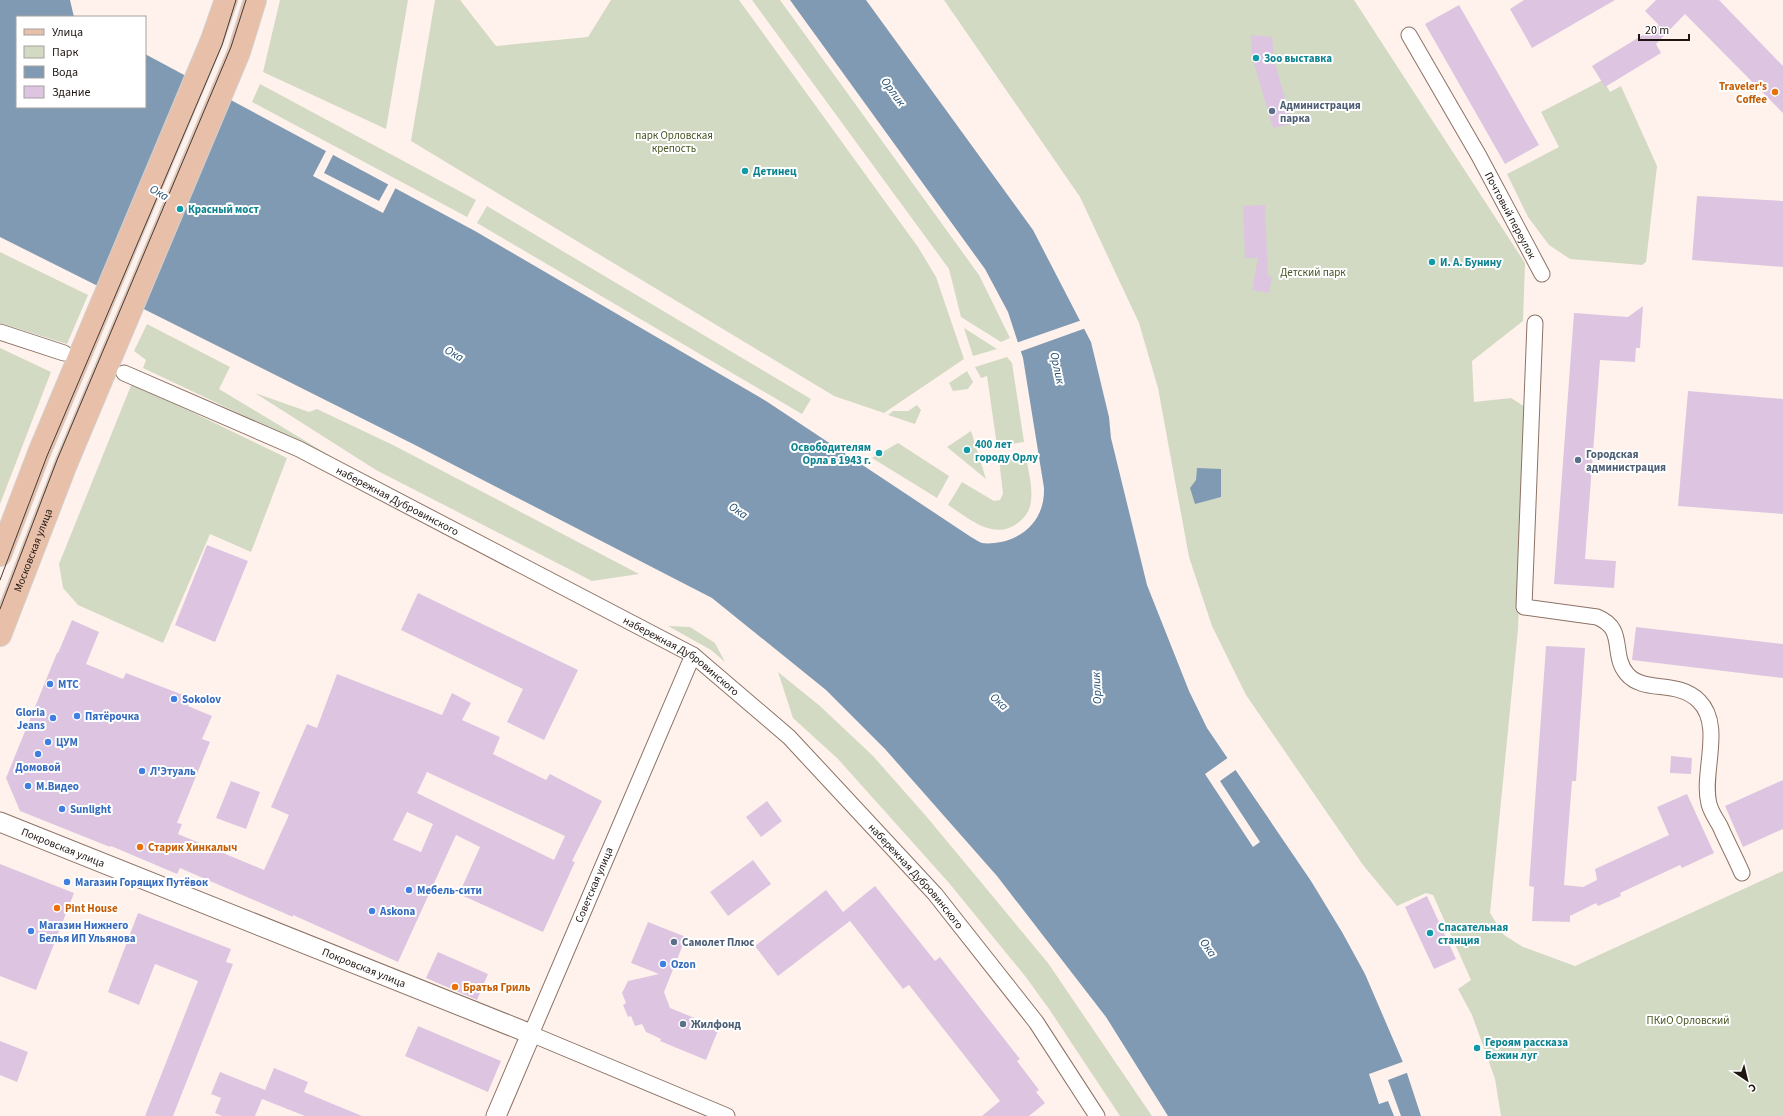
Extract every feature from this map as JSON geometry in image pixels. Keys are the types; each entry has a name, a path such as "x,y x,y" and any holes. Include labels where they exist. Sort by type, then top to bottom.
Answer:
{"main road":[{"path":"0,555 39,453 212,40 226,0"},
{"name":"Московская улица","path":"0,636 66,464 239,52 255,0"}],"street":[{"name":"Почтовый переулок","path":"1409,35 1479,156 1542,274"},
{"path":"1536,323 1524,607 1597,617 1606,620 1613,627 1617,639 1617,652 1621,668 1632,680 1644,684 1679,689 1688,692 1700,702 1709,719 1711,740 1708,788 1709,804 1742,873"},
{"path":"0,332 64,354"},
{"name":"набережная Дубровинского","path":"124,373 299,449 693,655 789,737 931,888 1036,1022 1097,1116"},
{"name":"Советская улица","path":"496,1116 599,870 631,801 693,655"},
{"name":"Покровская улица","path":"0,822 531,1034 727,1116"}],"green space":[{"path":"280,0 408,0 386,129 263,72"},
{"name":"парк Орловская крепость","path":"435,0 460,0 496,46 588,37 611,0 739,0 918,247 936,277 964,359 884,413 834,396 411,141"},
{"path":"752,0 780,0 979,275 1010,338 1001,342 961,317 949,269"},
{"name":"Детский парк","path":"944,0 1354,0 1525,263 1523,321 1472,361 1474,402 1511,398 1527,408 1518,629 1490,913 1504,935 1523,947 1575,966 1783,871 1783,1116 1501,1116 1495,1079 1472,1015 1458,989 1471,980 1433,895 1426,893 1397,906 1363,865 1246,695 1212,626 1189,557 1158,388 1139,323 1080,197"},
{"path":"1603,80 1610,92 1621,86 1657,166 1646,262 1642,265 1570,259 1549,245 1528,217 1507,174 1559,147 1541,112"},
{"path":"260,84 476,200 467,217 252,102"},
{"path":"487,206 811,399 802,414 477,223"},
{"path":"0,252 88,295 67,344 0,323"},
{"path":"147,324 230,367 219,389 337,460 143,368 146,360 134,351"},
{"path":"964,328 997,349 973,356"},
{"path":"0,348 51,372 0,504"},
{"path":"1007,357 1012,363 1024,442 997,446 987,376 981,378 975,367"},
{"path":"967,371 973,382 968,389 953,391 949,383"},
{"path":"132,383 287,458 251,552 210,534 163,643 78,605 63,588 59,564"},
{"path":"255,393 309,412 317,409 393,445 639,574 592,581 376,470"},
{"path":"917,405 921,410 915,424 888,415 893,411 908,411"},
{"path":"971,431 986,479 947,447"},
{"path":"898,443 949,476 937,498 872,458"},
{"path":"1026,455 1031,484 1030,507 1024,518 1010,528 1000,530 982,526 948,505 962,482 994,501 1000,500 1003,494 999,459"},
{"path":"668,626 690,627 715,643 725,662 711,650"},
{"path":"778,672 820,706 873,756 926,816 1048,963 1152,1116 1120,1116 1049,1009 1025,976 949,883 838,759 793,718"}],"water":[{"path":"0,0 70,0 74,16 16,16 16,108 146,108 146,55 475,231 766,401 978,541 982,543 1001,542 1011,539 1027,530 1038,516 1044,498 1044,488 1023,358 1008,312 985,269 790,0 866,0 1033,230 1091,342 1109,417 1111,438 1147,585 1189,691 1207,728 1311,881 1365,974 1405,1067 1421,1116 1168,1116 1106,1017 997,876 885,749 826,690 712,598 415,445 0,237"},
{"path":"1197,468 1221,469 1221,497 1195,504 1190,488 1196,480"}],"pier":[{"path":"189,75 230,96 142,309 98,288"},
{"path":"327,149 334,153 324,173 379,201 389,183 396,187 383,213 313,176"},
{"path":"1082,320 1086,328 1019,352 1016,343"},
{"path":"1229,757 1237,769 1220,781 1260,842 1253,847 1205,774"},
{"path":"1405,1061 1409,1072 1388,1080 1401,1116 1394,1116 1388,1101 1379,1104 1369,1074"}],"building":[{"path":"1524,0 1615,0 1532,48 1510,9"},
{"path":"1656,0 1719,0 1783,66 1783,113 1685,14 1656,44 1661,53 1605,87 1592,66 1659,25 1645,11"},
{"path":"1459,5 1539,145 1505,164 1425,24"},
{"path":"1251,35 1272,37 1274,59 1292,124 1273,128 1252,57"},
{"path":"1697,196 1783,201 1783,267 1692,260"},
{"path":"1265,205 1268,276 1272,277 1269,293 1252,290 1258,258 1245,258 1243,206"},
{"name":"Городская администрация","path":"1643,306 1640,348 1636,348 1635,362 1600,360 1585,559 1616,561 1614,588 1554,584 1574,313 1628,317"},
{"path":"1688,391 1783,399 1783,514 1678,506"},
{"path":"207,545 248,561 215,642 175,625"},
{"path":"418,593 578,670 544,740 507,722 523,689 401,630"},
{"path":"72,620 99,632 86,664 123,679 126,673 191,698 188,706 212,716 202,739 210,742 177,823 182,824 178,834 264,870 289,815 271,807 307,724 317,728 337,674 442,715 452,693 471,703 462,720 500,737 493,754 546,780 550,774 602,801 572,861 575,862 543,932 459,894 480,847 456,835 398,962 293,915 293,917 180,868 177,874 111,846 110,847 20,811 6,778","holes":["427,772 565,836 554,860 417,793","407,812 433,824 421,852 393,840"]},
{"path":"1636,627 1783,644 1783,678 1632,660"},
{"path":"1546,646 1585,648 1576,781 1572,781 1564,885 1583,887 1597,880 1595,869 1669,835 1657,807 1687,794 1714,853 1682,868 1680,865 1620,893 1621,896 1598,906 1596,903 1570,916 1570,922 1532,921 1534,887 1529,886"},
{"path":"1671,756 1692,758 1691,774 1670,773"},
{"path":"1783,780 1783,829 1743,847 1725,806"},
{"path":"231,781 260,792 246,829 216,818"},
{"path":"767,801 782,821 761,837 746,817"},
{"path":"753,860 771,884 728,916 710,892"},
{"path":"0,864 74,893 36,990 0,976"},
{"path":"875,886 935,961 940,957 1020,1059 1017,1061 1039,1090 1036,1092 1045,1103 1029,1116 982,1116 1000,1101 909,985 903,989 843,912"},
{"path":"826,890 850,921 778,976 755,946"},
{"name":"Спасательная станция","path":"1427,896 1456,959 1434,969 1405,907"},
{"path":"138,913 231,949 226,962 233,964 173,1116 145,1116 198,981 155,964 139,1005 108,992"},
{"path":"648,922 686,937 664,992 670,1008 719,1028 706,1060 660,1041 661,1039 646,1032 642,1024 635,1026 631,1016 628,1017 623,1005 626,1003 622,993 628,981 659,974 631,963"},
{"path":"438,952 488,974 477,1000 426,978"},
{"path":"418,1026 501,1061 488,1092 405,1056"},
{"path":"0,1041 28,1052 17,1082 0,1075"},
{"path":"274,1068 308,1082 304,1092 362,1116 305,1116 262,1099 255,1116 222,1116 215,1113 221,1098 211,1094 220,1072 265,1090"}],"tram line":[{"path":"0,580 47,456 222,45 236,0"},
{"path":"0,609 57,460 231,47 246,0"}],"place":[{"name":"Зоо выставка","path":"1256,58"},
{"name":"Traveler's Coffee","path":"1775,92"},
{"name":"Администрация парка","path":"1272,111"},
{"name":"Детинец","path":"745,171"},
{"name":"Красный мост","path":"180,209"},
{"name":"И. А. Бунину","path":"1432,262"},
{"name":"400 лет городу Орлу","path":"967,450"},
{"name":"Освободителям Орла в 1943 г.","path":"879,453"},
{"name":"Городская администрация","path":"1578,460"},
{"name":"МТС","path":"50,684"},
{"name":"Sokolov","path":"174,699"},
{"name":"Пятёрочка","path":"77,716"},
{"name":"Gloria Jeans","path":"53,718"},
{"name":"ЦУМ","path":"48,742"},
{"name":"Домовой","path":"38,754"},
{"name":"Л'Этуаль","path":"142,771"},
{"name":"М.Видео","path":"28,786"},
{"name":"Sunlight","path":"62,809"},
{"name":"Старик Хинкалыч","path":"140,847"},
{"name":"Магазин Горящих Путёвок","path":"67,882"},
{"name":"Мебель-сити","path":"409,890"},
{"name":"Pint House","path":"57,908"},
{"name":"Askona","path":"372,911"},
{"name":"Магазин Нижнего Белья ИП Ульянова","path":"31,931"},
{"name":"Спасательная станция","path":"1430,933"},
{"name":"Самолет Плюс","path":"674,942"},
{"name":"Ozon","path":"663,964"},
{"name":"Братья Гриль","path":"455,987"},
{"name":"Жилфонд","path":"683,1024"},
{"name":"Героям рассказа Бежин луг","path":"1477,1048"}],"water label":[{"name":"Орлик","path":"893,92"},
{"name":"Ока","path":"159,193"},
{"name":"Ока","path":"454,354"},
{"name":"Орлик","path":"1057,368"},
{"name":"Ока","path":"738,511"},
{"name":"Орлик","path":"1097,688"},
{"name":"Ока","path":"999,702"},
{"name":"Ока","path":"1208,948"}],"park label":[{"name":"ПКиО Орловский","path":"1688,1020"}]}
